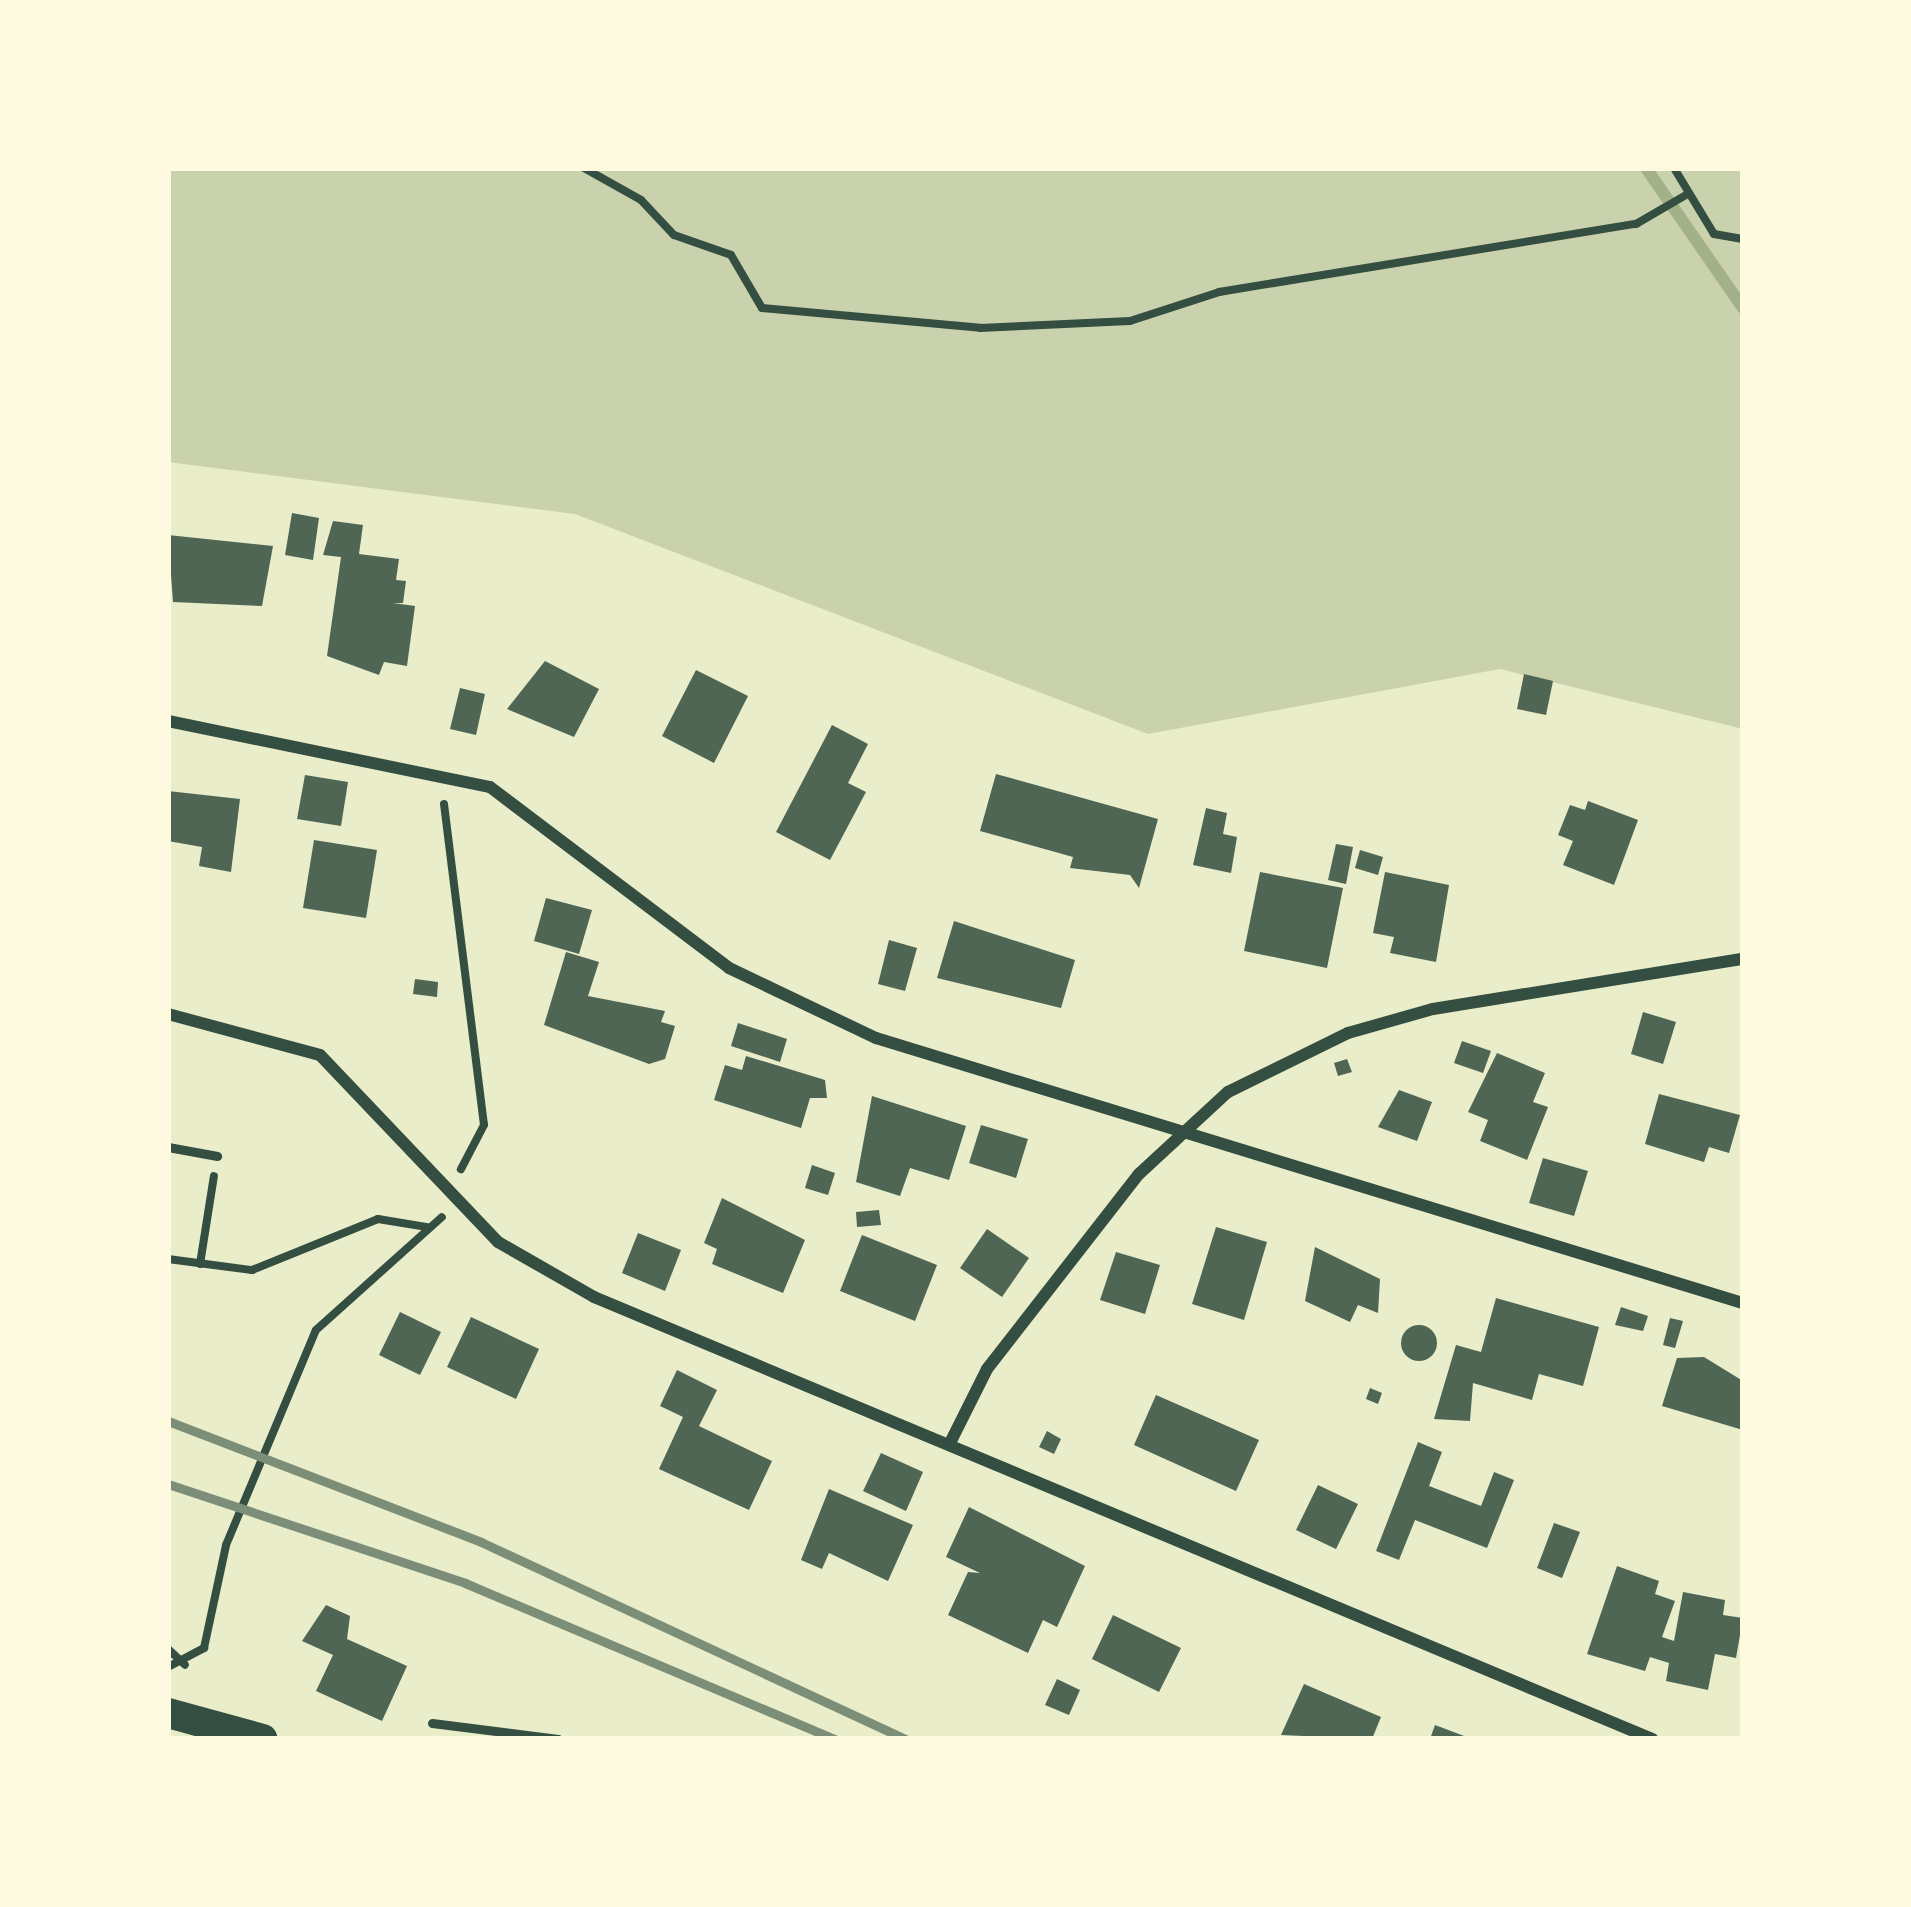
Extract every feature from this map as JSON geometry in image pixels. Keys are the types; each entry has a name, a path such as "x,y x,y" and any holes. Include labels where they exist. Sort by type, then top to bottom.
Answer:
{"main road":[{"path":"168,1713 263,1739"}],"street":[{"path":"168,721 442,772 530,810 688,940 788,999 1175,1136 1743,1303"},
{"path":"951,1441 987,1369 1175,1136 1228,1092 1348,1033 1553,984 1743,959"},
{"path":"168,1014 277,1035 320,1055 458,1206 594,1298 951,1441 1652,1739"}],"lane":[{"path":"168,1147 217,1156"},
{"path":"432,1723 558,1739"}],"path":[{"path":"584,168 641,200 674,236 731,256 762,308 980,328 1130,321 1220,292 1636,224 1686,194"},
{"path":"1674,168 1714,234 1743,239"},
{"path":"442,772 445,870 484,1125 473,1156 442,1186"},
{"path":"200,1264 217,1156"},
{"path":"168,1667 185,1665 206,1642 226,1545 286,1393 337,1305 458,1206"},
{"path":"168,1259 252,1270 388,1217 428,1227"},
{"path":"168,1649 185,1665"}],"green space":[{"path":"168,168 1743,168 1743,729 1500,669 1148,734 575,514 168,462"}],"building":[{"path":"292,513 319,518 313,560 285,555"},
{"path":"333,521 363,525 359,554 399,559 396,580 406,581 403,603 393,603 415,606 407,666 384,662 379,675 327,656 341,557 323,555"},
{"path":"168,535 273,546 262,606 173,602"},
{"path":"545,661 599,689 574,737 507,709"},
{"path":"696,670 748,696 714,763 662,736"},
{"path":"1524,674 1553,681 1546,715 1517,709"},
{"path":"460,688 485,694 476,735 450,729"},
{"path":"832,725 868,744 848,783 866,792 830,860 776,832"},
{"path":"996,774 1158,819 1139,888 1130,875 1070,868 1073,857 980,831"},
{"path":"305,775 348,782 341,826 297,819"},
{"path":"168,791 240,799 231,872 199,866 202,847 168,841"},
{"path":"1588,801 1638,820 1614,885 1563,865 1573,841 1558,835 1570,805 1585,810"},
{"path":"1206,808 1227,813 1223,834 1237,837 1231,873 1193,865"},
{"path":"314,840 377,850 366,918 303,908"},
{"path":"1336,844 1353,847 1346,884 1328,880"},
{"path":"1360,850 1383,857 1378,875 1355,868"},
{"path":"1260,872 1343,888 1327,968 1244,951"},
{"path":"1385,872 1449,885 1436,962 1390,953 1394,937 1373,933"},
{"path":"546,898 592,910 579,954 534,941"},
{"path":"954,921 1075,960 1061,1008 937,978"},
{"path":"889,940 917,948 905,991 878,984"},
{"path":"566,952 599,962 588,996 665,1011 661,1022 675,1026 665,1059 649,1064 544,1025"},
{"path":"415,979 438,982 437,997 413,994"},
{"path":"1643,1012 1676,1022 1663,1064 1631,1054"},
{"path":"738,1023 787,1039 780,1062 731,1046"},
{"path":"1462,1041 1491,1051 1483,1073 1454,1063"},
{"path":"1497,1053 1545,1073 1533,1102 1548,1107 1527,1160 1480,1141 1488,1120 1468,1112"},
{"path":"746,1056 825,1080 827,1098 810,1098 801,1128 714,1100 725,1065 742,1070"},
{"path":"1347,1059 1352,1072 1338,1076 1334,1063"},
{"path":"1399,1090 1432,1102 1417,1141 1378,1127"},
{"path":"1659,1094 1740,1115 1729,1153 1709,1147 1704,1162 1645,1144"},
{"path":"872,1096 966,1126 949,1180 910,1168 900,1196 856,1182"},
{"path":"981,1125 1028,1139 1016,1178 969,1163"},
{"path":"1543,1158 1588,1171 1574,1216 1529,1203"},
{"path":"812,1165 835,1173 828,1195 805,1188"},
{"path":"722,1198 805,1240 783,1293 712,1264 717,1249 704,1243"},
{"path":"879,1210 881,1225 857,1227 856,1212"},
{"path":"1216,1227 1267,1242 1244,1320 1192,1304"},
{"path":"987,1229 1029,1258 1002,1297 960,1268"},
{"path":"638,1233 681,1250 665,1291 622,1273"},
{"path":"862,1235 937,1265 915,1321 840,1291"},
{"path":"1315,1247 1380,1279 1378,1313 1358,1305 1350,1322 1305,1301"},
{"path":"1116,1252 1160,1265 1145,1314 1100,1300"},
{"path":"1496,1298 1599,1327 1583,1386 1539,1374 1532,1400 1473,1383 1470,1421 1434,1419 1456,1345 1481,1352"},
{"path":"1621,1307 1648,1316 1643,1331 1615,1325"},
{"path":"400,1312 441,1332 420,1375 379,1355"},
{"path":"471,1317 539,1349 516,1399 447,1367"},
{"path":"1670,1318 1683,1321 1675,1348 1663,1345"},
{"path":"1419,1325 1432,1330 1437,1343 1432,1356 1419,1361 1406,1356 1401,1343 1406,1330"},
{"path":"1704,1357 1743,1381 1743,1430 1662,1406 1677,1358"},
{"path":"677,1370 717,1390 699,1426 772,1461 749,1510 659,1469 683,1417 660,1406"},
{"path":"1370,1388 1382,1393 1378,1404 1366,1399"},
{"path":"1156,1395 1259,1440 1236,1491 1134,1445"},
{"path":"1047,1431 1061,1439 1054,1454 1039,1447"},
{"path":"1418,1442 1442,1452 1429,1486 1481,1506 1494,1472 1514,1480 1487,1548 1415,1520 1399,1560 1376,1551"},
{"path":"881,1453 923,1472 906,1511 863,1491"},
{"path":"1318,1485 1358,1504 1336,1549 1296,1530"},
{"path":"829,1489 913,1525 888,1581 829,1553 822,1569 801,1560"},
{"path":"969,1507 1085,1566 1057,1627 1043,1620 1028,1653 948,1615 968,1572 980,1573 946,1557"},
{"path":"1554,1523 1580,1532 1562,1578 1537,1568"},
{"path":"1617,1566 1659,1581 1655,1594 1675,1601 1662,1637 1674,1641 1683,1592 1725,1600 1723,1615 1743,1618 1736,1658 1715,1654 1708,1690 1666,1681 1669,1663 1650,1657 1645,1671 1587,1654"},
{"path":"326,1605 350,1616 347,1639 407,1666 382,1721 316,1691 333,1655 302,1641"},
{"path":"1113,1615 1181,1648 1159,1692 1092,1659"},
{"path":"1057,1679 1080,1690 1069,1715 1045,1705"},
{"path":"1304,1684 1381,1717 1372,1739 1281,1735"},
{"path":"1435,1725 1472,1739 1430,1739"}],"waterway":[{"path":"1646,168 1743,308"}],"railway":[{"path":"168,1421 481,1542 905,1739"},
{"path":"168,1484 465,1583 835,1739"}]}
